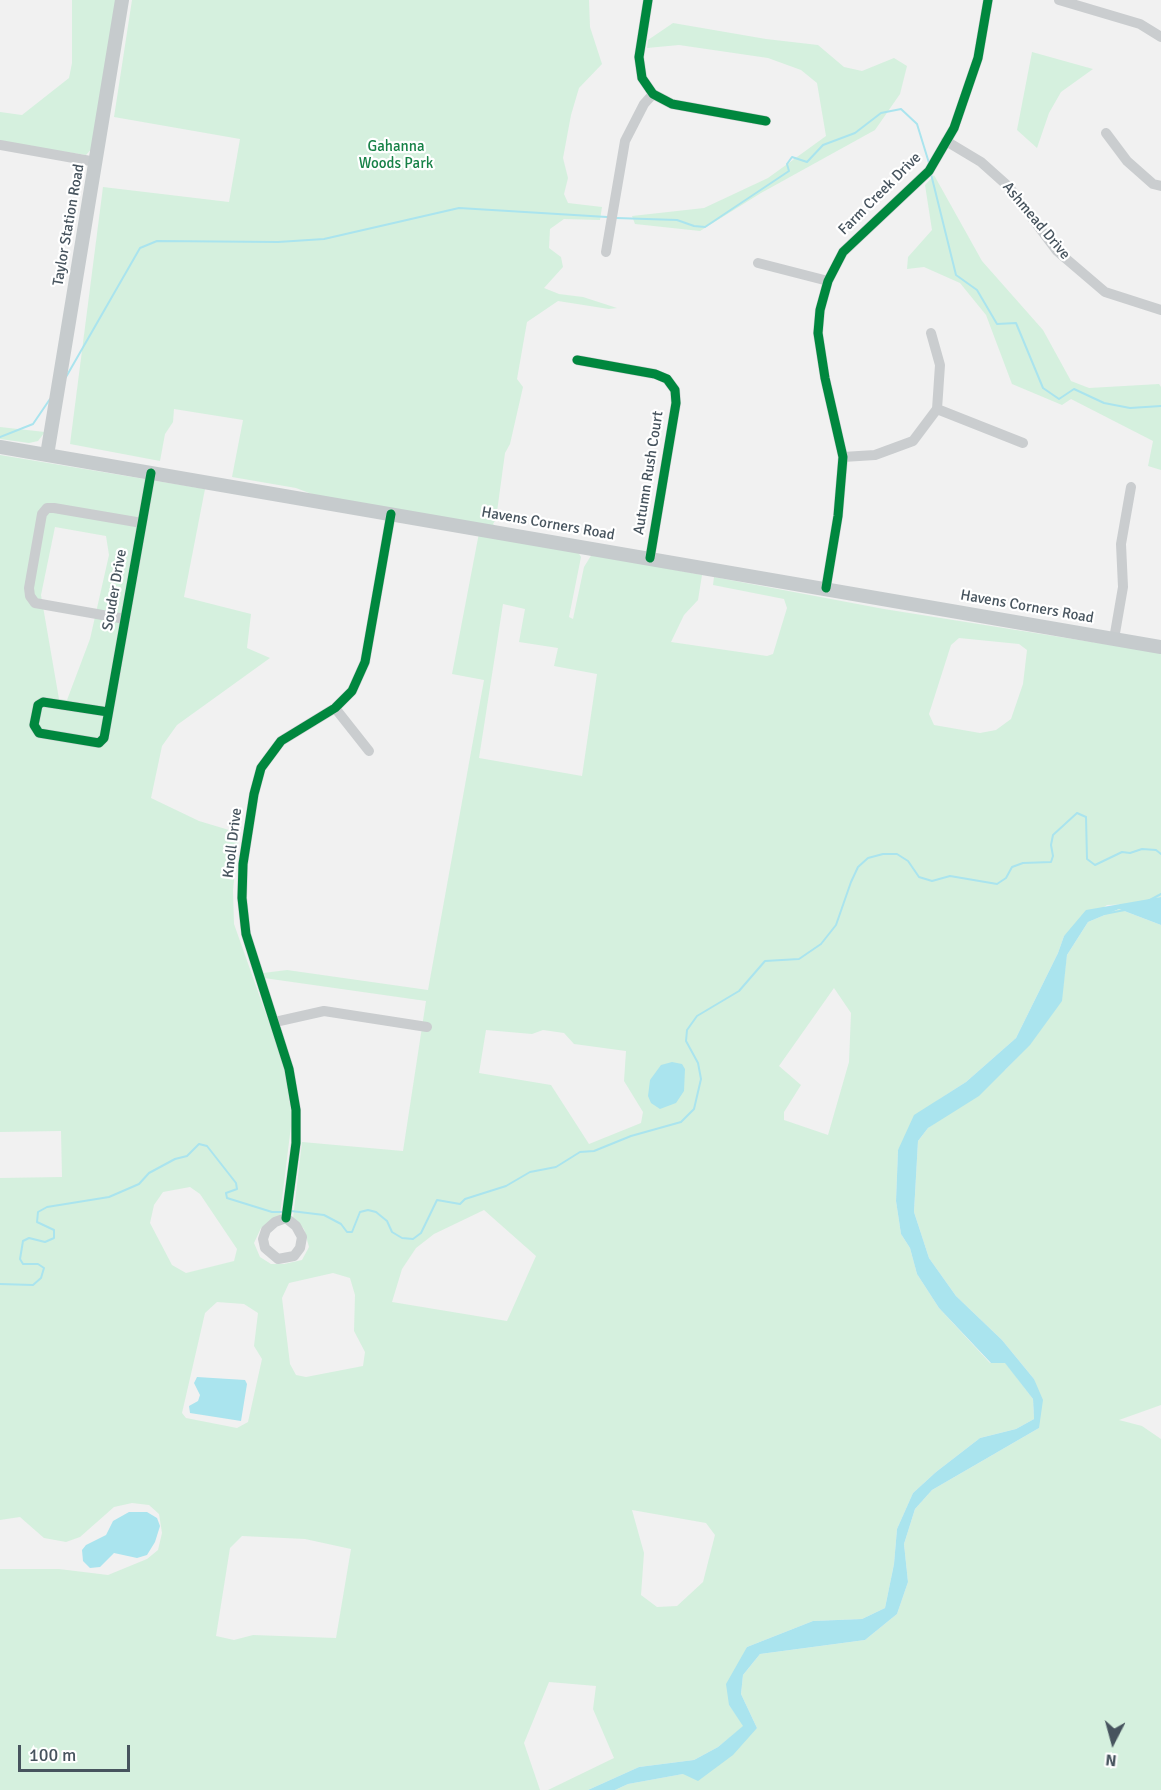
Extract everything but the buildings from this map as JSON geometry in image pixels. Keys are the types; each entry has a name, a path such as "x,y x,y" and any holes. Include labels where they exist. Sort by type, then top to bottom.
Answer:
{"main road":[{"name":"Taylor Station Road","path":"46,456 122,0"},
{"name":"Havens Corners Road","path":"0,447 1161,647"}],"street":[{"path":"648,0 639,57 642,78 653,94 672,104 766,121"},
{"name":"Farm Creek Drive","path":"826,588 838,516 843,457 825,378 818,333 820,310 828,281 843,252 929,171 954,128 978,58 988,0"},
{"path":"1059,0 1140,24 1161,37"},
{"path":"606,252 625,141 644,104 653,94"},
{"path":"1106,133 1127,161 1153,183 1161,186"},
{"name":"Ashmead Drive","path":"946,141 981,162 1009,187 1057,251 1105,292 1161,310"},
{"path":"0,145 96,162"},
{"path":"758,262 828,281"},
{"path":"843,457 874,455 913,441 937,409 940,365 932,333"},
{"name":"Autumn Rush Court","path":"577,360 655,374 667,379 675,390 675,403 650,558"},
{"path":"937,409 1023,442"},
{"name":"Souder Drive","path":"108,712 43,702 38,705 34,725 39,733 99,743 104,738 151,473"},
{"path":"1114,639 1123,587 1120,544 1131,487"},
{"path":"125,619 35,603 29,588 42,514 47,508 54,508 142,523"},
{"name":"Knoll Drive","path":"286,1218 296,1143 296,1110 289,1069 246,934 242,898 243,864 254,794 261,768 280,741 335,708 352,691 365,662 392,514"},
{"path":"335,708 369,751"},
{"path":"275,1022 324,1011 427,1027"}],"green space":[{"path":"72,0 118,0 95,145 86,155 0,142 0,112 22,115 69,78 72,63"},
{"name":"Gahanna Woods Park","path":"132,0 589,0 590,27 602,64 579,88 571,115 563,158 568,178 564,194 568,203 602,207 600,220 564,219 550,229 549,248 561,257 563,267 544,288 559,294 583,297 617,308 609,309 558,301 527,322 517,379 523,387 510,444 505,453 496,519 493,524 496,527 325,499 296,488 232,477 243,420 174,409 173,422 165,434 160,461 70,444 103,187 229,202 240,139 114,117"},
{"path":"673,23 766,39 818,45 844,67 862,71 894,58 907,66 900,94 875,130 761,193 700,231 635,224 632,216 704,208 768,178 826,136 817,83 801,70 768,58 679,45 647,48 648,40"},
{"path":"1032,52 1093,69 1061,92 1049,113 1037,148 1017,130"},
{"path":"934,175 982,261 1043,330 1071,381 1089,388 1159,384 1161,387 1161,470 1148,466 1153,441 1071,399 1062,405 1012,384 986,315 960,283 924,267 907,269 908,257 932,230 925,185"},
{"path":"0,427 45,432 38,441 29,443 0,439"},
{"path":"0,455 205,489 184,597 251,614 247,648 270,658 177,725 162,746 151,798 199,821 239,833 233,890 234,924 284,1065 292,1118 280,1215 261,1228 254,1243 260,1257 271,1264 302,1260 309,1247 304,1229 293,1218 302,1142 403,1151 426,1001 264,978 263,973 287,970 428,990 484,680 452,674 479,533 578,552 581,557 569,617 573,619 584,567 592,554 702,575 698,600 684,615 671,642 767,656 773,654 787,608 784,599 713,585 714,577 884,609 1161,653 1161,897 1132,904 1107,905 1064,936 1058,953 1016,1038 966,1082 938,1100 898,1150 896,1201 901,1234 910,1248 917,1274 939,1308 990,1363 1005,1362 1033,1399 1034,1419 1016,1429 980,1438 913,1493 897,1529 894,1564 885,1608 862,1619 813,1621 747,1647 729,1705 744,1726 718,1747 694,1760 639,1767 588,1790 548,1790 614,1758 593,1709 596,1686 549,1682 524,1743 540,1790 0,1790 0,1569 59,1569 108,1575 147,1559 158,1550 162,1533 159,1514 149,1505 132,1503 114,1507 80,1537 66,1542 44,1538 20,1517 0,1520 0,1178 62,1177 61,1131 0,1132","holes":["55,527 106,536 109,555 90,639 67,700 59,699 41,595","503,604 525,609 519,642 558,648 554,666 597,674 582,776 479,758","959,638 1019,644 1027,650 1023,684 1011,719 996,730 980,733 934,725 929,714 951,645","834,988 851,1013 849,1062 828,1135 784,1120 784,1112 801,1085 779,1066","486,1030 532,1034 543,1030 564,1033 574,1044 626,1051 624,1081 643,1112 641,1123 589,1144 551,1085 479,1073","190,1187 200,1194 237,1249 234,1261 186,1273 172,1265 150,1223 154,1205 163,1192","484,1210 536,1256 507,1321 392,1302 402,1269 416,1248 434,1234","333,1273 350,1278 355,1295 354,1331 365,1352 363,1366 306,1377 296,1375 290,1364 282,1298 289,1283","217,1302 244,1304 258,1313 254,1346 262,1359 248,1422 237,1428 186,1418 182,1413 205,1313","632,1510 706,1523 715,1535 703,1582 677,1606 657,1607 641,1595 644,1553","242,1536 305,1539 351,1549 336,1638 253,1635 234,1640 216,1636 230,1548"]},
{"path":"1119,909 1161,925 1161,1405 1119,1420 1142,1426 1161,1439 1161,1790 615,1790 628,1784 683,1774 757,1728 741,1694 743,1675 760,1654 865,1640 897,1614 908,1582 904,1544 915,1509 932,1490 1039,1428 1034,1379 1002,1340 956,1296 929,1258 914,1212 918,1141 928,1128 1006,1069 1030,1044 1061,1001 1067,955 1088,922"}],"water":[{"path":"1161,897 1161,925 1119,909 1088,922 1067,955 1062,1001 1030,1045 979,1096 928,1128 918,1141 914,1212 929,1258 956,1296 1002,1340 1034,1379 1043,1400 1039,1428 932,1490 915,1509 904,1544 908,1582 897,1614 865,1640 760,1654 743,1675 741,1694 757,1728 733,1755 698,1781 683,1774 628,1784 615,1790 588,1790 639,1767 694,1760 718,1747 743,1726 729,1705 726,1684 747,1647 813,1621 862,1619 885,1608 894,1564 897,1529 913,1493 980,1438 1016,1429 1034,1419 1033,1399 1005,1363 991,1363 939,1308 917,1274 910,1248 901,1234 896,1201 898,1150 914,1115 966,1082 1016,1038 1058,953 1064,936 1086,910"},
{"path":"672,1062 682,1064 685,1069 684,1091 676,1103 660,1109 651,1103 648,1096 650,1080 661,1065"},
{"path":"197,1377 245,1380 247,1384 241,1421 190,1413 189,1406 198,1401 200,1395 194,1383"},
{"path":"129,1512 147,1512 157,1518 160,1526 155,1542 147,1555 137,1558 114,1553 100,1567 90,1568 83,1561 82,1550 86,1545 106,1535 113,1521"}],"waterway":[{"path":"616,218 677,220 705,227 789,171 787,164 792,157 807,162 823,145 855,133 881,113 901,109 917,124 929,163"},
{"path":"931,174 956,275 977,290 997,324 1016,323 1043,388 1059,399 1074,389 1104,403 1130,408 1161,406"},
{"path":"66,377 140,248 157,241 278,242 324,239 459,208 607,217"},
{"path":"0,437 33,424 50,399"},
{"path":"291,1211 324,1215 341,1224 347,1232 352,1232 360,1212 368,1210 376,1212 387,1221 392,1232 402,1238 413,1239 421,1233 437,1200 460,1204 465,1199 506,1186 530,1172 556,1167 580,1152 594,1151 631,1136 681,1122 694,1109 701,1079 698,1063 686,1041 687,1030 697,1016 739,991 765,961 799,959 821,944 836,925 858,867 868,858 883,854 897,854 908,861 919,877 932,881 950,876 997,884 1006,878 1012,867 1023,863 1051,862 1053,835 1077,813 1086,817 1087,859 1095,865 1122,852 1130,853 1142,849 1156,850 1161,854"},
{"path":"1148,901 1161,894"},
{"path":"1104,914 1125,910"},
{"path":"0,1284 33,1285 41,1278 44,1268 38,1264 23,1264 20,1259 23,1241 29,1238 45,1242 54,1238 54,1230 37,1222 38,1212 47,1207 109,1197 139,1184 149,1173 175,1159 187,1156 199,1144 207,1146 236,1183 237,1189 226,1193 227,1198 272,1212 282,1212"}],"cycle path":[{"path":"648,0 639,57 642,78 653,94 672,104 766,121"},
{"path":"826,588 838,516 843,457 825,378 818,333 820,310 828,281 843,252 929,171 954,128 978,58 988,0"},
{"path":"577,360 655,374 667,379 675,390 676,403 650,558"},
{"path":"108,712 43,702 38,705 34,725 39,733 99,743 104,738 151,473"},
{"path":"286,1218 296,1143 296,1110 289,1069 246,934 242,898 243,864 254,794 261,768 281,741 335,708 352,691 365,662 391,514"}]}
